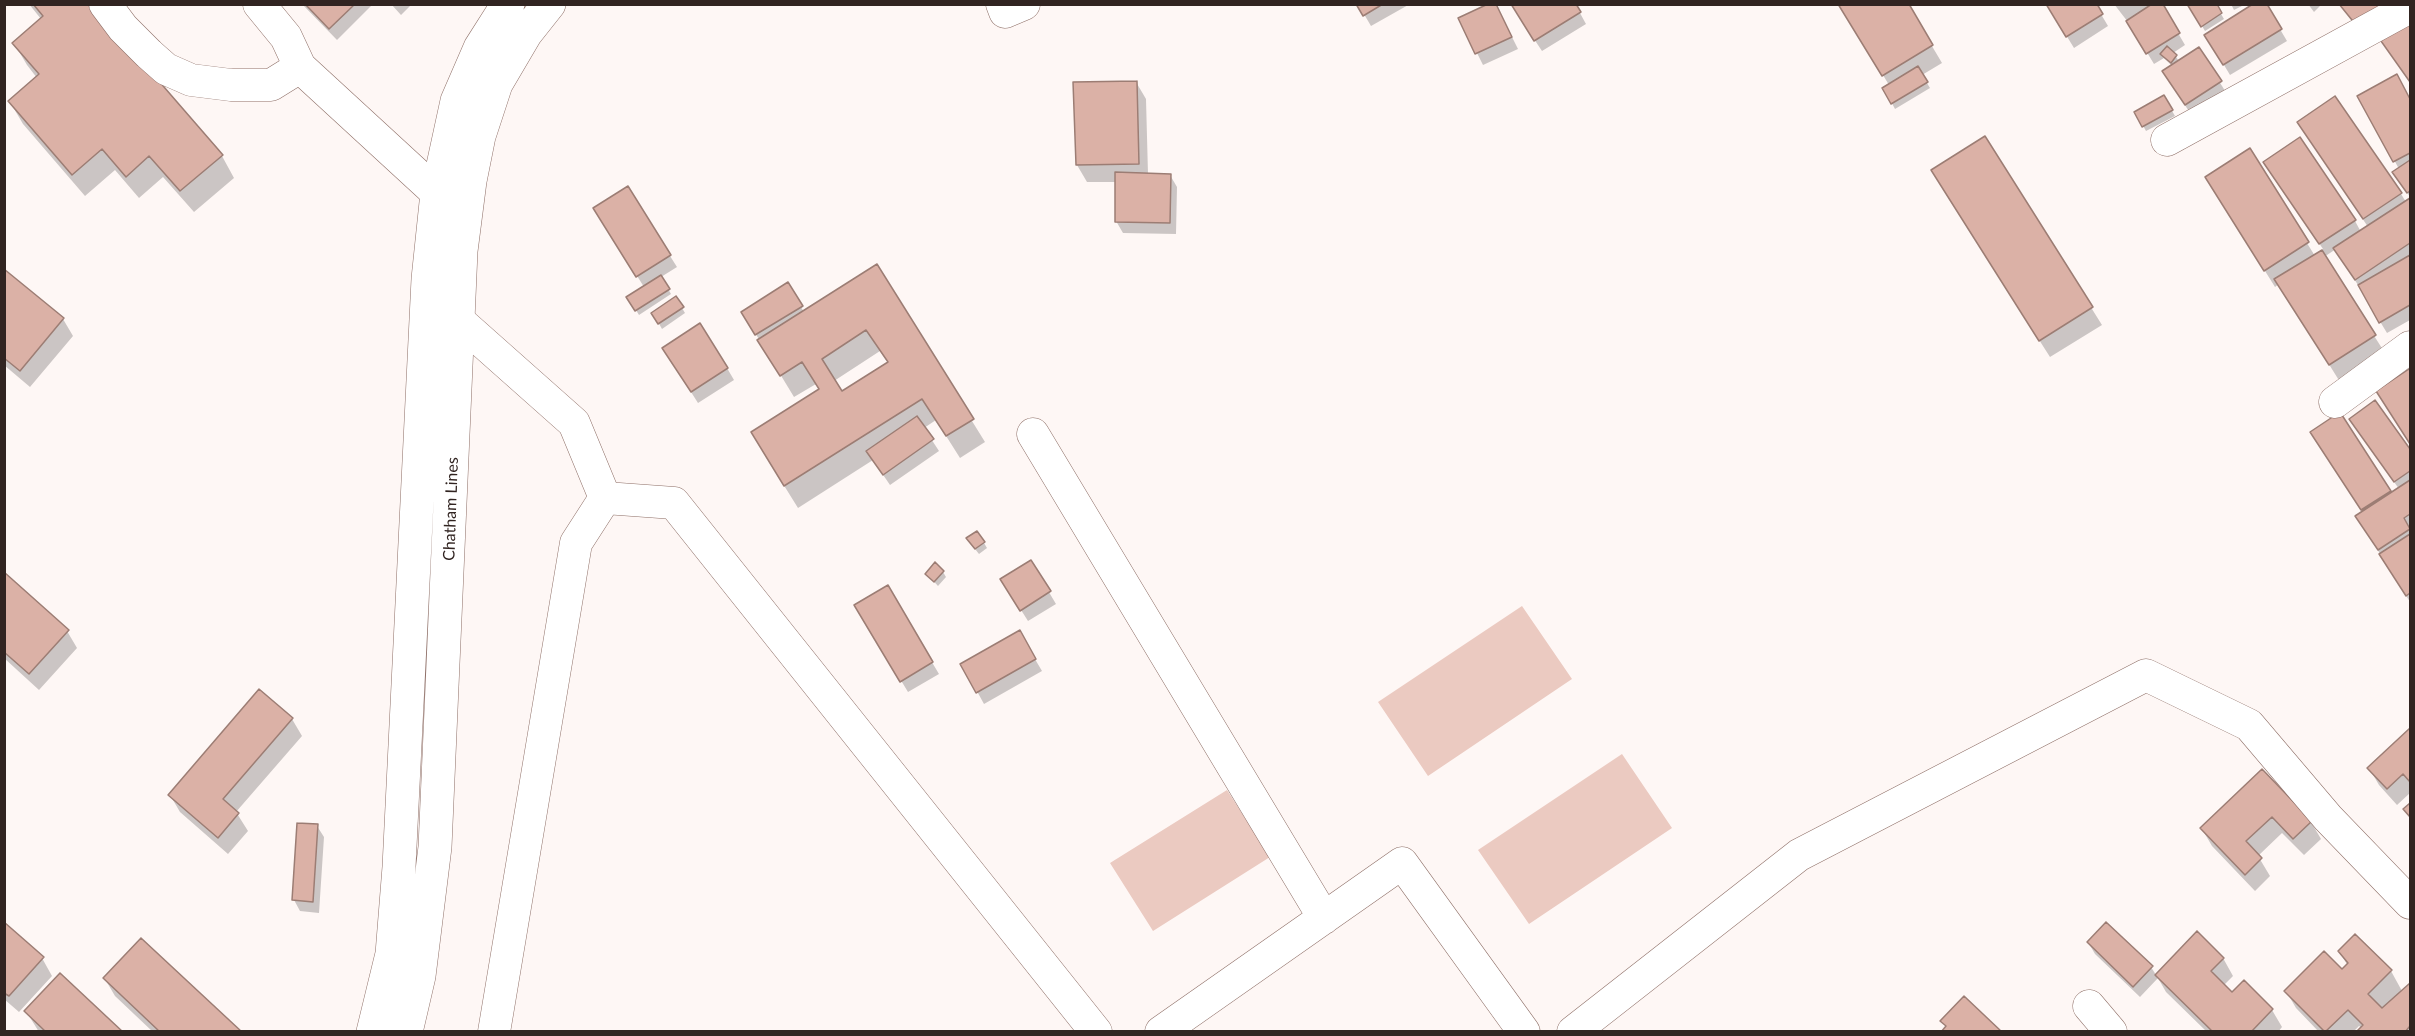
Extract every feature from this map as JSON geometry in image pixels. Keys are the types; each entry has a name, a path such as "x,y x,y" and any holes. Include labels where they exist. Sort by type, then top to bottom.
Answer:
{"highway":[{"name":"Chatham Lines","path":"373,1032 392,954 399,867 428,279 437,193 457,101 480,48 508,4"},
{"name":"Chatham Lines","path":"406,1032 419,976 435,848 461,251 470,181 479,136 496,84 526,33 549,4"}],"street":[{"path":"105,4 123,28 149,54 166,69 191,80 231,85 271,86 300,67"},
{"path":"259,4 286,37 300,67 437,193"},
{"path":"1002,4 1005,12 1024,4"},
{"path":"2167,140 2410,7"},
{"path":"458,320 574,423 605,498"},
{"path":"2335,402 2410,347"},
{"path":"1034,434 1324,918"},
{"path":"494,1032 576,543 605,498"},
{"path":"605,498 674,503 1096,1032"},
{"path":"1573,1032 1799,855 2146,675 2249,725 2328,818 2410,903"},
{"path":"1161,1032 1402,863 1524,1032"},
{"path":"2089,1006 2111,1032"}],"shaded area":[{"path":"1522,606 1572,679 1428,776 1378,702"},
{"path":"1622,754 1672,828 1529,924 1478,850"},
{"path":"1227,790 1270,857 1153,931 1110,863"}],"building":[{"path":"33,4 92,4 223,155 180,191 149,156 126,177 102,149 72,175 8,101 39,74 12,43 43,16"},
{"path":"305,4 355,4 329,29"},
{"path":"1356,4 1383,4 1363,16"},
{"path":"1488,4 1496,4 1512,37 1475,54 1458,18"},
{"path":"1511,4 1576,4 1581,12 1534,41"},
{"path":"1838,4 1909,4 1933,45 1882,76"},
{"path":"2046,4 2097,4 2103,14 2066,37"},
{"path":"2152,4 2163,4 2180,33 2146,54 2126,21"},
{"path":"2187,4 2217,4 2222,13 2201,27"},
{"path":"2253,4 2267,4 2282,29 2223,65 2204,35"},
{"path":"2339,4 2382,4 2356,25"},
{"path":"2410,20 2410,82 2381,41"},
{"path":"2167,46 2177,55 2171,63 2160,54"},
{"path":"2199,47 2222,81 2185,105 2162,71"},
{"path":"1918,66 1928,82 1891,104 1882,88"},
{"path":"2397,74 2410,99 2410,153 2393,162 2357,96"},
{"path":"1137,81 1139,164 1076,165 1073,82"},
{"path":"2164,95 2173,110 2142,127 2134,112"},
{"path":"2335,96 2402,193 2363,219 2297,122"},
{"path":"1985,136 2093,307 2039,341 1931,170"},
{"path":"2300,137 2356,220 2319,244 2263,162"},
{"path":"2250,148 2309,242 2264,271 2205,177"},
{"path":"2410,160 2410,191 2407,193 2392,172"},
{"path":"1115,172 1171,174 1170,223 1115,222"},
{"path":"628,186 671,255 636,277 593,208"},
{"path":"2410,198 2410,243 2355,280 2333,248"},
{"path":"2322,250 2376,335 2329,365 2274,279"},
{"path":"2410,255 2410,305 2379,323 2358,285"},
{"path":"877,264 974,419 946,436 922,399 784,486 751,432 819,389 802,362 780,376 757,340","holes":["866,330 888,362 842,391 822,359"]},
{"path":"4,269 64,318 20,371 4,358"},
{"path":"661,275 670,289 635,311 626,297"},
{"path":"788,282 803,306 755,335 741,312"},
{"path":"676,296 684,307 658,324 651,313"},
{"path":"700,323 728,368 691,392 662,348"},
{"path":"2409,369 2410,371 2410,444 2376,391"},
{"path":"2375,400 2410,449 2410,471 2394,482 2349,419"},
{"path":"2340,412 2391,491 2361,510 2310,432"},
{"path":"917,416 934,439 883,475 866,451"},
{"path":"2410,480 2410,514 2404,518 2410,529 2378,550 2355,516"},
{"path":"977,531 985,542 975,549 966,538"},
{"path":"2410,534 2410,593 2406,596 2379,554"},
{"path":"1031,560 1051,591 1020,611 1000,579"},
{"path":"935,562 944,571 934,582 925,574"},
{"path":"4,572 69,630 29,674 4,652"},
{"path":"888,585 933,662 900,682 854,605"},
{"path":"1020,630 1036,659 976,693 960,664"},
{"path":"259,689 293,718 223,799 239,813 218,838 168,795"},
{"path":"2410,728 2410,782 2403,774 2387,789 2367,768"},
{"path":"2262,769 2312,821 2293,839 2272,817 2246,841 2262,858 2245,875 2200,828"},
{"path":"2410,803 2410,817 2403,809"},
{"path":"297,823 318,824 313,902 292,900"},
{"path":"4,922 44,957 9,996 4,993"},
{"path":"2106,922 2153,966 2133,987 2087,942"},
{"path":"2197,931 2224,958 2211,971 2232,992 2244,980 2273,1009 2251,1032 2213,1032 2155,975"},
{"path":"2355,934 2392,970 2368,994 2382,1008 2410,983 2410,1026 2405,1032 2356,1032 2363,1025 2348,1010 2325,1032 2284,991 2324,951 2342,969 2348,963 2338,951"},
{"path":"141,938 242,1032 160,1032 103,978"},
{"path":"60,973 123,1032 46,1032 24,1011"},
{"path":"1964,996 2002,1032 1941,1032 1946,1026 1940,1021"}]}
